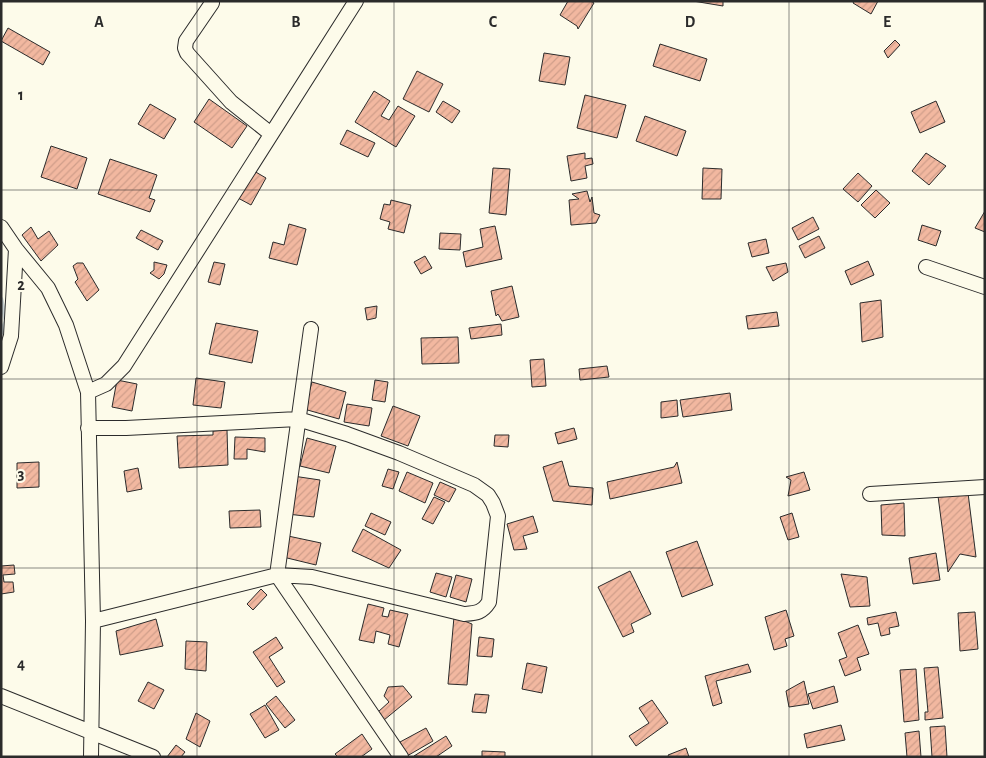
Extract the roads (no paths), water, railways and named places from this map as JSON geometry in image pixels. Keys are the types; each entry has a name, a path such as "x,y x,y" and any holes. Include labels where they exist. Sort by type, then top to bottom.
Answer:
{"street":[{"path":"88,392 106,384 124,366 356,1"},
{"path":"212,3 186,42 185,48 187,53 231,102 271,134"},
{"path":"1,227 16,249 48,288 66,325 88,392 93,621 91,757"},
{"path":"1,367 11,336 16,249"},
{"path":"926,267 985,287"},
{"path":"311,329 277,575 401,757"},
{"path":"88,428 126,428 298,419 399,453 474,485 488,495 498,516 489,602 478,613 464,614 312,577 277,575 93,621"},
{"path":"870,494 985,487"},
{"path":"1,696 153,757"}],"waterway":[{"path":"1,299 6,321 1,333"}]}
